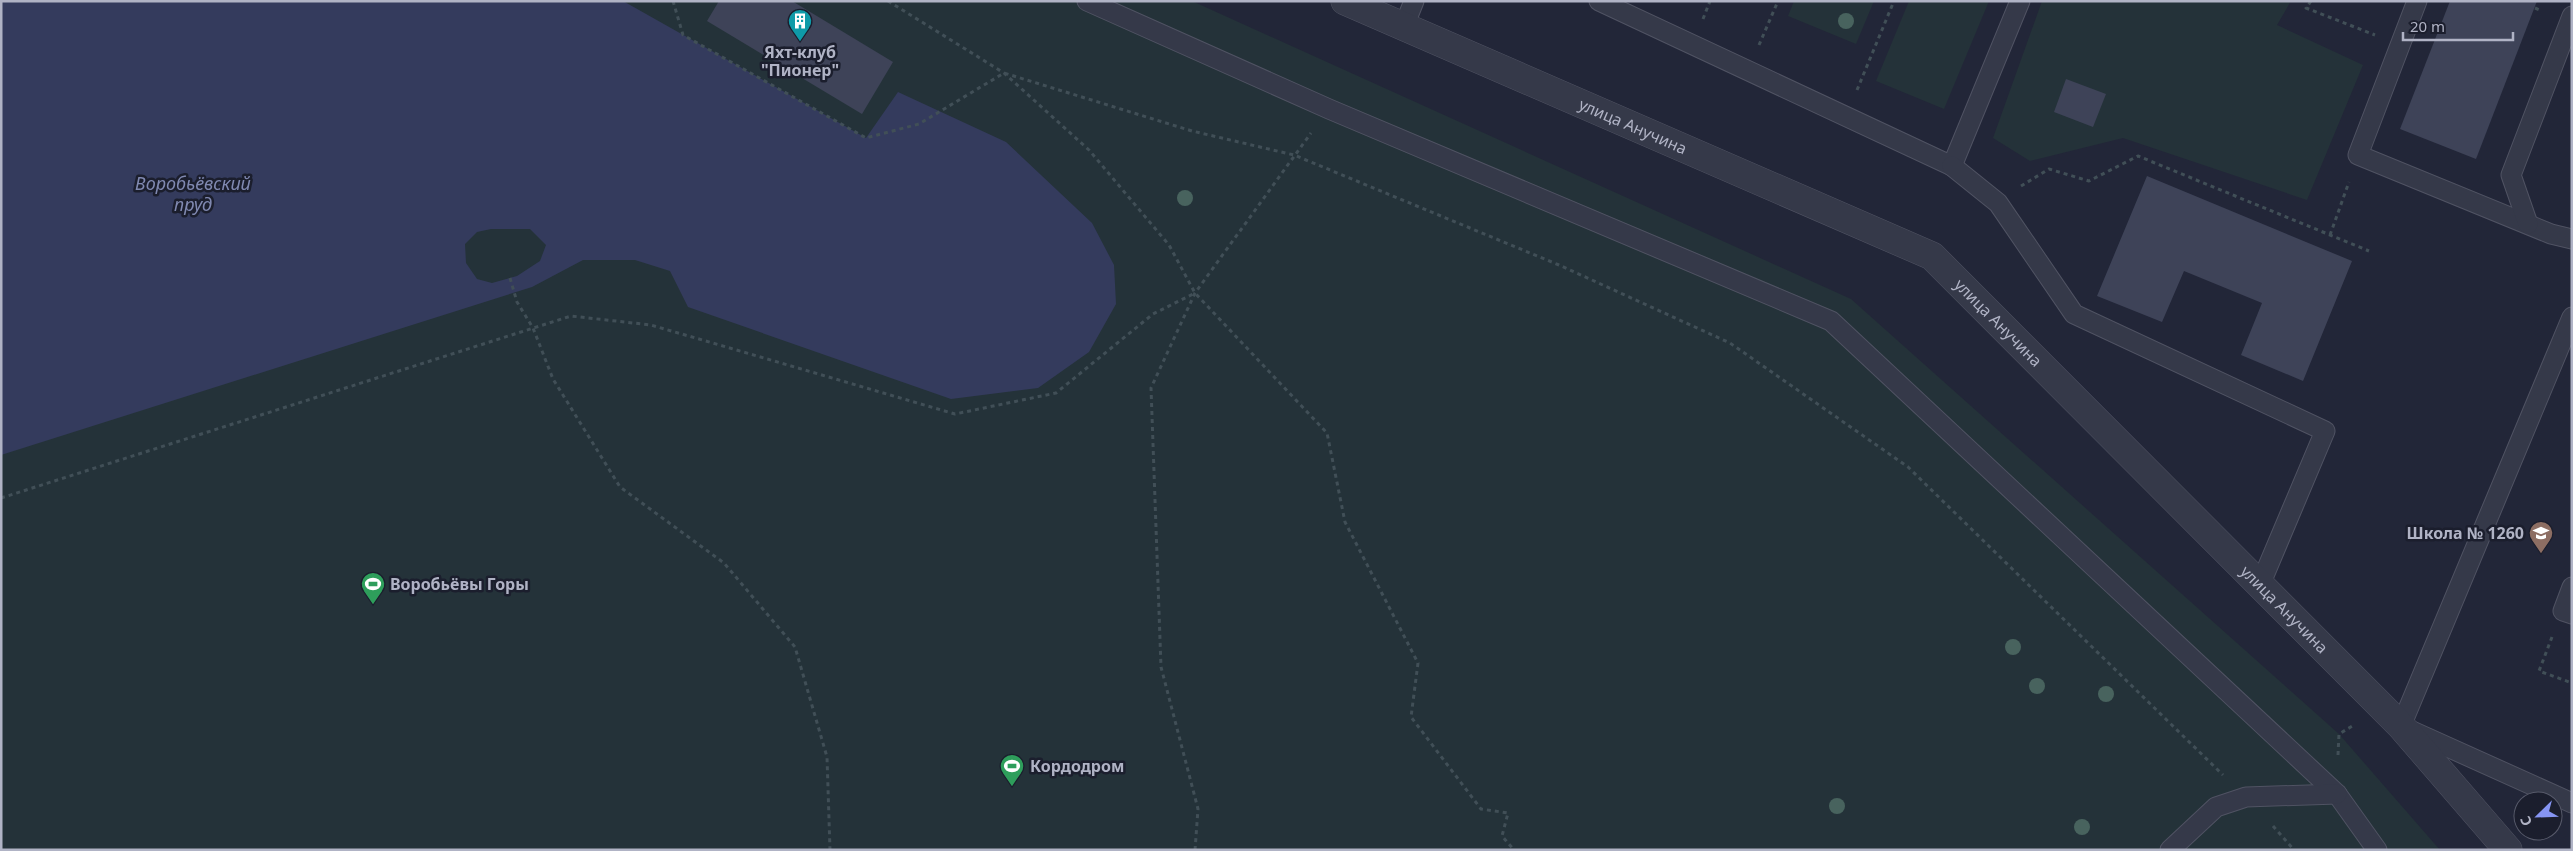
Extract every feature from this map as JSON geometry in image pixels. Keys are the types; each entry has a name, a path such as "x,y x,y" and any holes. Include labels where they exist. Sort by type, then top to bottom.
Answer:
{"street":[{"name":"улица Анучина","path":"1345,1 1932,256 2401,726 2508,850"}],"lane":[{"path":"1087,1 1329,109 1831,321 2337,794 2377,850"},
{"path":"1404,26 1414,1"},
{"path":"1599,1 1952,166 1996,202 2074,314 2325,431 2260,585"},
{"path":"1952,166 2020,1"},
{"path":"2417,1 2358,155 2572,240"},
{"path":"2528,224 2511,174 2572,16"},
{"path":"2572,316 2401,726 2572,803"},
{"path":"2567,612 2572,588"},
{"path":"2170,850 2216,807 2246,797 2337,794"}],"path":[{"path":"673,1 683,35 866,138 919,124 1004,73 1192,131 1294,155 1559,265 1730,343 1908,467 2246,797 2294,850"},
{"path":"888,1 1004,73 1089,150 1169,245 1195,293 1328,434 1345,522 1418,663 1411,716 1481,809 1508,812 1502,836 1514,850"},
{"path":"1748,71 1778,1"},
{"path":"1846,116 1894,1"},
{"path":"2311,1 2306,8 2399,44"},
{"path":"1195,850 1198,808 1161,667 1151,388 1195,293 1329,109"},
{"path":"2330,235 2358,155"},
{"path":"1996,202 2049,169 2089,181 2138,156 2368,251"},
{"path":"510,278 517,302 533,328 553,379 620,487 724,563 795,647 827,757 830,850"},
{"path":"1,498 571,316 650,325 954,414 1056,393 1153,314 1195,293"},
{"path":"2567,612 2539,671 2572,684"},
{"path":"2337,794 2339,734 2361,720"}],"shaded area":[{"path":"1,1 1192,1 1851,299 2339,734 2440,850 1,850"},
{"path":"1794,1 1874,1 1856,44 1788,16"},
{"path":"1909,1 1989,1 1944,109 1876,81"},
{"path":"2042,1 2291,1 2277,25 2363,65 2307,200 2123,138 2030,161 1993,138"}],"water":[{"name":"Воробьёвский пруд","path":"1,1 623,1 866,138 898,92 1006,142 1092,223 1114,265 1116,304 1089,352 1038,388 951,399 688,307 670,271 635,260 583,260 532,287 1,455","holes":["491,229 530,229 546,245 540,261 517,276 492,283 477,279 466,263 465,244 477,232"]}],"building":[{"name":"Яхт-клуб \"Пионер\"","path":"719,1 792,1 893,62 862,114 707,21"},
{"path":"2450,1 2537,1 2476,159 2400,129"},
{"path":"2066,79 2106,94 2093,127 2054,112"},
{"path":"2147,176 2352,261 2303,381 2241,355 2262,303 2184,271 2162,322 2097,296"}],"place":[{"name":"Яхт-клуб \"Пионер\"","path":"800,42"},
{"name":"Школа № 1260","path":"2541,554"},
{"name":"Воробьёвы Горы","path":"373,605"},
{"name":"Кордодром","path":"1012,787"}]}
